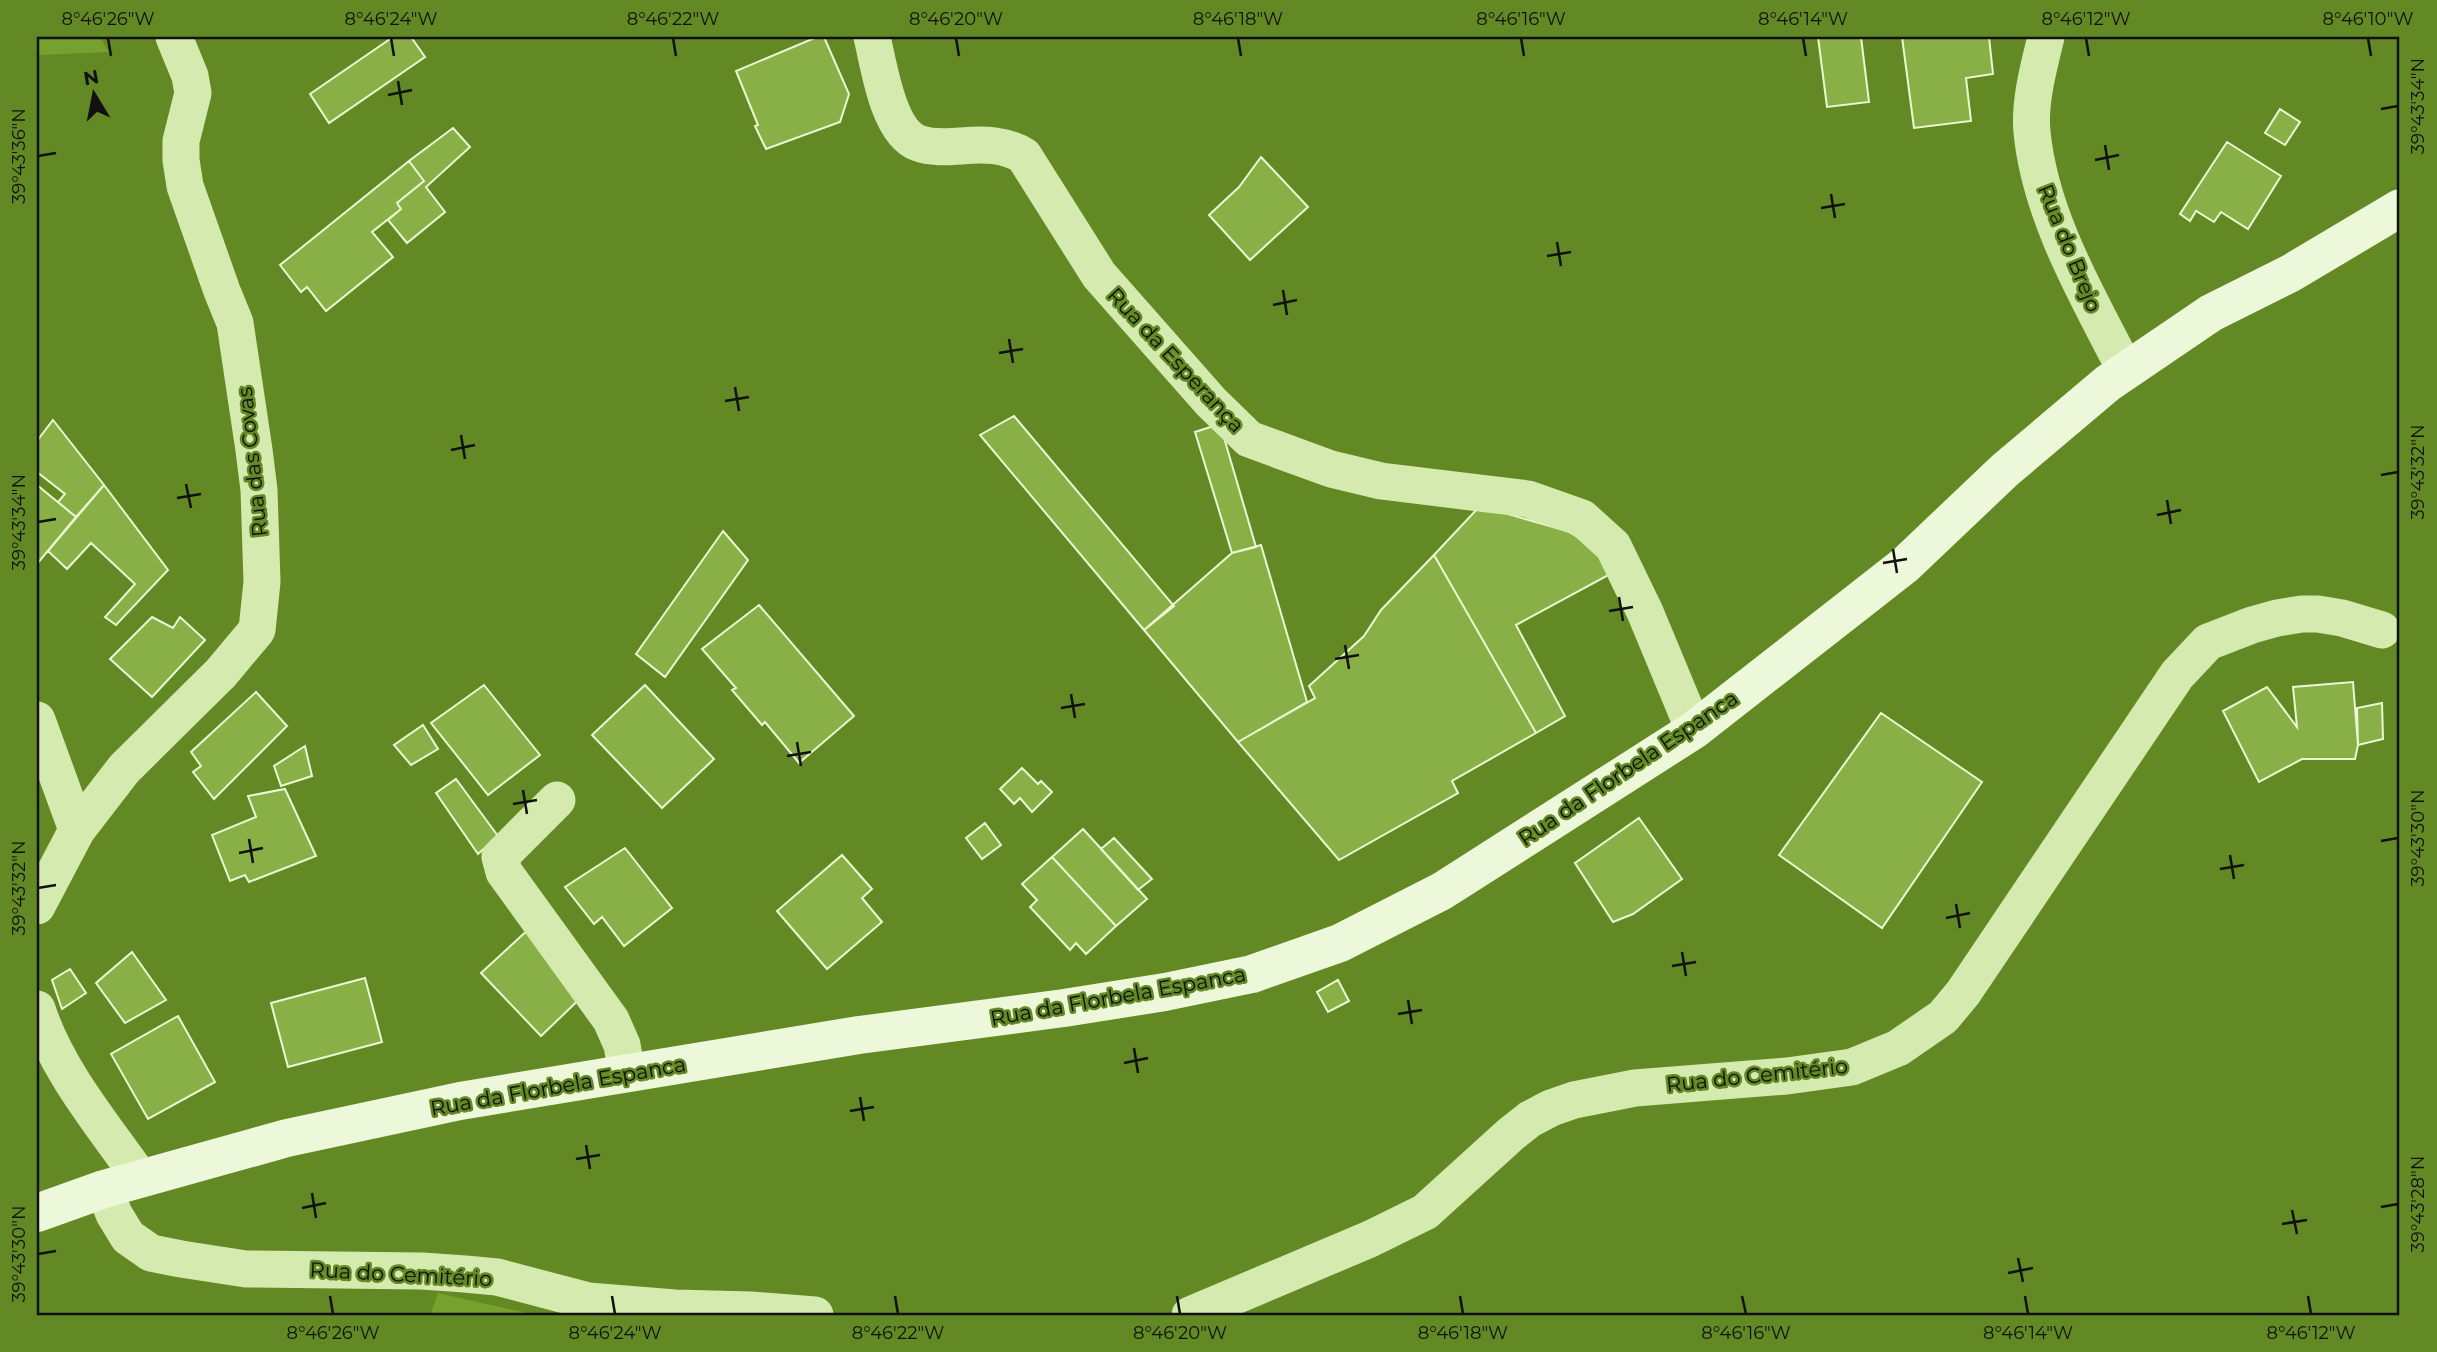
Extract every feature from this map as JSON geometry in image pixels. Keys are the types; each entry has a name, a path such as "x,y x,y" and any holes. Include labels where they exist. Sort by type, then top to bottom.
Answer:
{"street":[{"name":"Rua das Covas","path":"37,906 77,830 124,769 221,673 257,630 262,582 259,490 254,450 235,323 185,186 181,141 193,93 190,76 174,37"},
{"name":"Rua da Esperança","path":"872,37 895,121 906,137 919,144 942,148 990,145 1011,148 1024,156 1099,275 1211,402 1249,439 1331,469 1381,481 1528,499 1582,518 1613,546 1645,612 1694,730"},
{"name":"Rua do Brejo","path":"2046,37 2033,103 2031,130 2038,167 2048,203 2075,273 2126,371"},
{"name":"Rua da Florbela Espanca","path":"37,1213 122,1183 287,1139 460,1101 859,1035 1165,992 1252,974 1340,943 1442,891 1694,730 1905,565 2005,470 2108,383 2211,313 2291,273 2400,208"},
{"name":"Rua do Cemitério","path":"1190,1315 1380,1235 1425,1212 1510,1134 1551,1108 1574,1100 1635,1088 1831,1071 1852,1067 1898,1048 1943,1017 1963,993 2177,675 2208,642 2252,625 2302,614 2342,618 2382,630"},
{"path":"37,720 77,830"},
{"path":"557,800 500,856 504,872 611,1020 622,1045 627,1073"},
{"path":"37,1009 56,1053 81,1094 122,1183"},
{"name":"Rua do Cemitério","path":"122,1183 114,1214 128,1237 151,1253 181,1259 246,1269 465,1274 497,1277 588,1301 815,1315"}],"green space":[{"path":"37,37 100,37 109,52 37,55"},
{"path":"438,1293 536,1315 430,1315"}],"building":[{"path":"393,37 411,37 425,57 329,123 310,94"},
{"path":"817,37 824,37 849,94 840,122 766,149 736,71"},
{"path":"1818,37 1861,37 1869,102 1827,107"},
{"path":"1902,37 1989,37 1993,74 1966,78 1971,121 1914,128"},
{"path":"2280,109 2300,122 2285,145 2265,133"},
{"path":"453,128 470,147 426,187 445,212 407,243 388,220 401,209 397,203 424,181 409,161"},
{"path":"2227,142 2281,176 2248,229 2221,212 2214,222 2196,211 2190,221 2180,214"},
{"path":"1261,157 1308,207 1250,260 1209,215 1239,187"},
{"path":"409,161 424,181 397,203 401,209 372,232 393,257 326,311 307,287 301,292 280,265"},
{"path":"1014,416 1174,606 1144,630 980,435"},
{"path":"53,420 104,485 76,517 58,502 65,494 37,472 37,441"},
{"path":"1220,424 1256,547 1232,553 1195,432"},
{"path":"37,485 76,517 37,564"},
{"path":"104,485 168,570 116,625 105,617 135,584 91,543 67,569 48,551"},
{"path":"1480,506 1567,531 1583,540 1614,572 1516,625 1565,716 1536,733 1434,555"},
{"path":"723,531 748,560 665,677 636,654"},
{"path":"1261,545 1307,702 1238,742 1144,630 1232,553"},
{"path":"1434,555 1536,733 1452,781 1458,793 1339,860 1238,742 1315,698 1309,686 1364,636 1381,610"},
{"path":"759,605 854,716 799,763 765,722 762,725 732,690 736,688 702,649"},
{"path":"152,617 173,628 180,617 205,640 152,697 110,659"},
{"path":"2353,682 2358,745 2355,759 2302,759 2259,782 2223,711 2267,687 2297,727 2293,687"},
{"path":"484,685 540,755 488,795 431,723"},
{"path":"645,685 714,759 662,808 592,735"},
{"path":"256,692 287,726 214,799 193,772 201,766 191,752"},
{"path":"2382,703 2383,739 2358,745 2357,708"},
{"path":"1881,713 1982,782 1882,928 1779,855"},
{"path":"423,725 438,749 411,765 394,745"},
{"path":"305,746 312,776 281,786 274,766"},
{"path":"1022,768 1038,784 1041,781 1052,792 1032,812 1020,798 1014,804 1000,789"},
{"path":"456,779 498,836 478,854 436,793"},
{"path":"285,789 316,856 249,882 245,875 230,881 212,835 256,817 248,796"},
{"path":"1639,818 1682,879 1633,914 1613,922 1575,863"},
{"path":"985,823 1001,845 982,859 966,838"},
{"path":"1083,829 1147,899 1116,926 1052,857"},
{"path":"1114,838 1152,879 1138,890 1101,849"},
{"path":"625,848 672,908 624,946 602,917 594,924 565,887"},
{"path":"842,855 872,889 862,898 882,922 827,969 777,911"},
{"path":"1052,857 1116,926 1086,954 1076,943 1070,950 1030,907 1037,900 1022,884"},
{"path":"530,928 589,990 541,1036 481,973"},
{"path":"132,952 166,1000 125,1023 96,983"},
{"path":"70,969 86,993 62,1009 52,980"},
{"path":"365,978 382,1042 288,1067 271,1003"},
{"path":"1338,980 1349,1001 1328,1012 1317,992"},
{"path":"178,1016 215,1082 148,1119 111,1054"}]}
